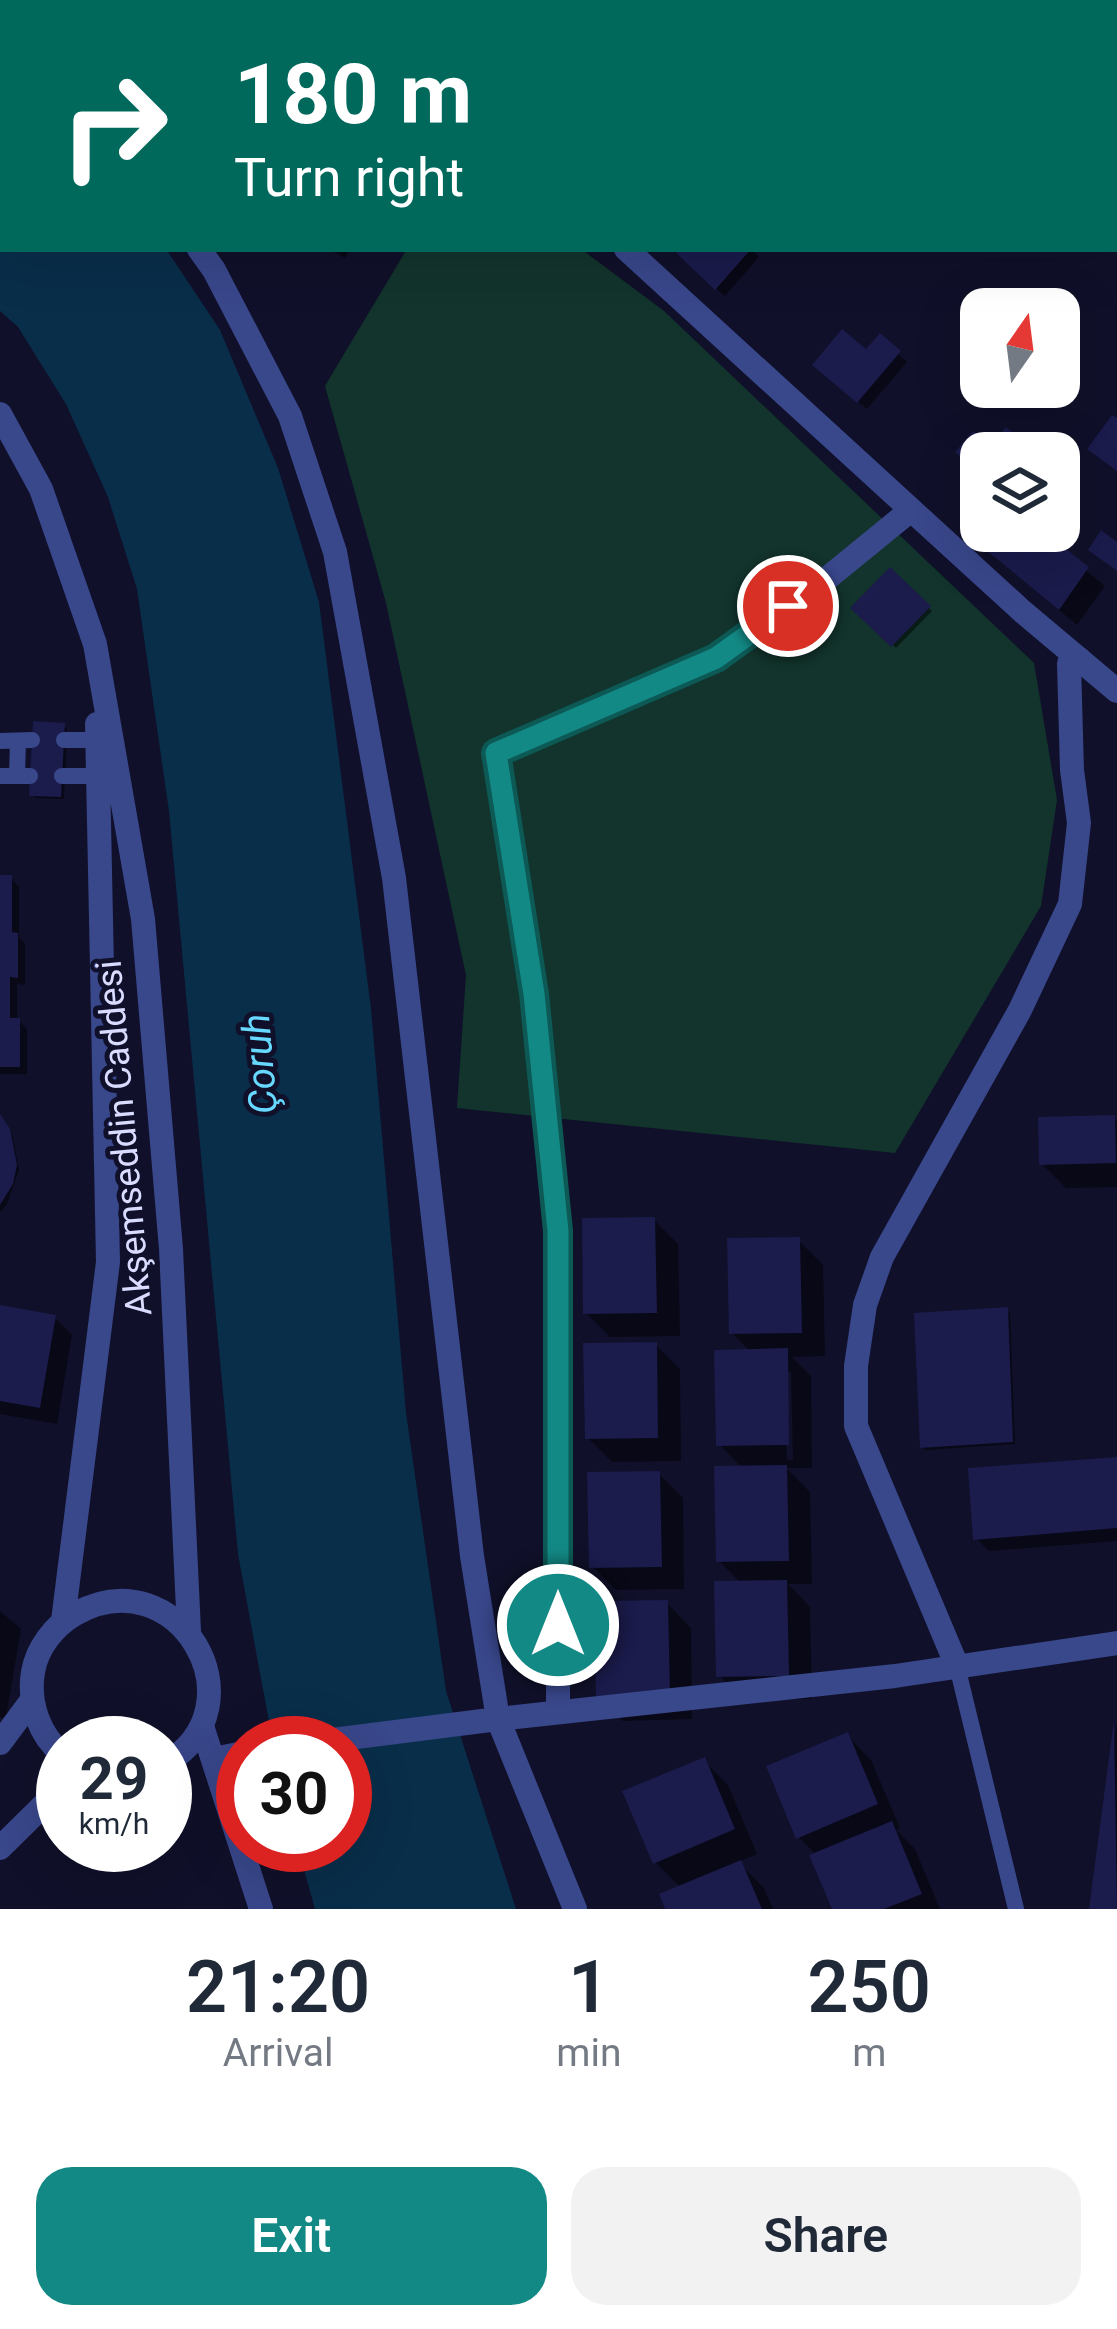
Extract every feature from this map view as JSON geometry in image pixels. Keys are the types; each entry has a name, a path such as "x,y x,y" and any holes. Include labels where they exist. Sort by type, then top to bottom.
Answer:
{"street":[{"path":"201,252 290,416 335,552 394,878 472,1556 498,1719 575,1909"},
{"path":"629,252 1117,691"},
{"name":"Akşemseddin Caddesi","path":"0,414 41,489 95,644 142,920 171,1250 189,1631 205,1660 210,1694 202,1726"},
{"path":"558,1712 558,1231 534,994 496,753 716,658 824,581 911,510"},
{"name":"Akşemseddin Caddesi","path":"0,1743 32,1700 33,1670 44,1643 63,1621 109,1262 95,644"},
{"path":"957,1666 856,1426 856,1366 865,1305 882,1257 1020,1010 1070,904 1079,823 1072,770 1069,664 1079,658"},
{"path":"63,1621 93,1604 128,1600 161,1610 189,1631"},
{"path":"372,1734 957,1666 1117,1642"},
{"path":"32,1700 37,1716"},
{"path":"202,1726 261,1909"},
{"path":"192,1739 202,1726"},
{"path":"0,1848 36,1813"}],"lane":[{"path":"64,740 98,740"},
{"path":"16,741 16,776"},
{"path":"62,776 97,776"},
{"path":"957,1666 1016,1909"}],"green space":[{"path":"405,252 585,252 664,311 1034,663 1057,800 1041,906 895,1153 457,1108 466,975 386,603 325,386"}],"water":[{"name":"Çoruh","path":"0,252 168,252 220,330 278,468 319,602 371,1009 406,1413 446,1691 516,1909 315,1909 305,1872 372,1872 372,1716 268,1716 238,1554 169,811 137,589 108,497 66,404 18,327 0,311"}],"building":[{"path":"675,252 748,252 715,290"},
{"path":"842,329 866,349 880,333 901,351 857,403 812,365"},
{"path":"1112,415 1117,418 1117,471 1087,449"},
{"path":"1101,530 1117,542 1117,571 1088,550"},
{"path":"988,552 1070,552 1089,567 1059,610"},
{"path":"890,567 931,606 891,647 850,608"},
{"path":"33,721 65,723 61,797 29,796"},
{"path":"0,875 12,875 18,978 10,977 10,1018 20,1018 20,1067 0,1067"},
{"path":"0,1114 10,1129 17,1165 13,1184 0,1205"},
{"path":"1115,1115 1116,1163 1039,1165 1038,1117"},
{"path":"655,1217 657,1313 583,1314 582,1218"},
{"path":"800,1237 802,1333 729,1334 727,1238"},
{"path":"0,1305 56,1315 40,1408 0,1401"},
{"path":"1008,1307 1013,1442 920,1448 914,1313"},
{"path":"657,1342 658,1438 585,1439 583,1343"},
{"path":"788,1348 789,1445 716,1446 714,1350"},
{"path":"1117,1457 1117,1528 973,1540 968,1468"},
{"path":"787,1465 789,1561 716,1562 714,1466"},
{"path":"660,1471 662,1567 589,1568 587,1472"},
{"path":"787,1580 789,1676 716,1677 714,1581"},
{"path":"668,1600 670,1696 596,1698 594,1601"},
{"path":"1114,1720 1117,1909 1089,1909"},
{"path":"848,1732 878,1804 796,1839 766,1766"},
{"path":"705,1757 735,1829 653,1864 622,1791"},
{"path":"892,1821 922,1894 884,1909 832,1909 809,1855"},
{"path":"741,1860 762,1909 665,1909 659,1894"}],"route":[{"path":"558,1625 558,1231 534,994 496,753 716,658 788,606"}]}
